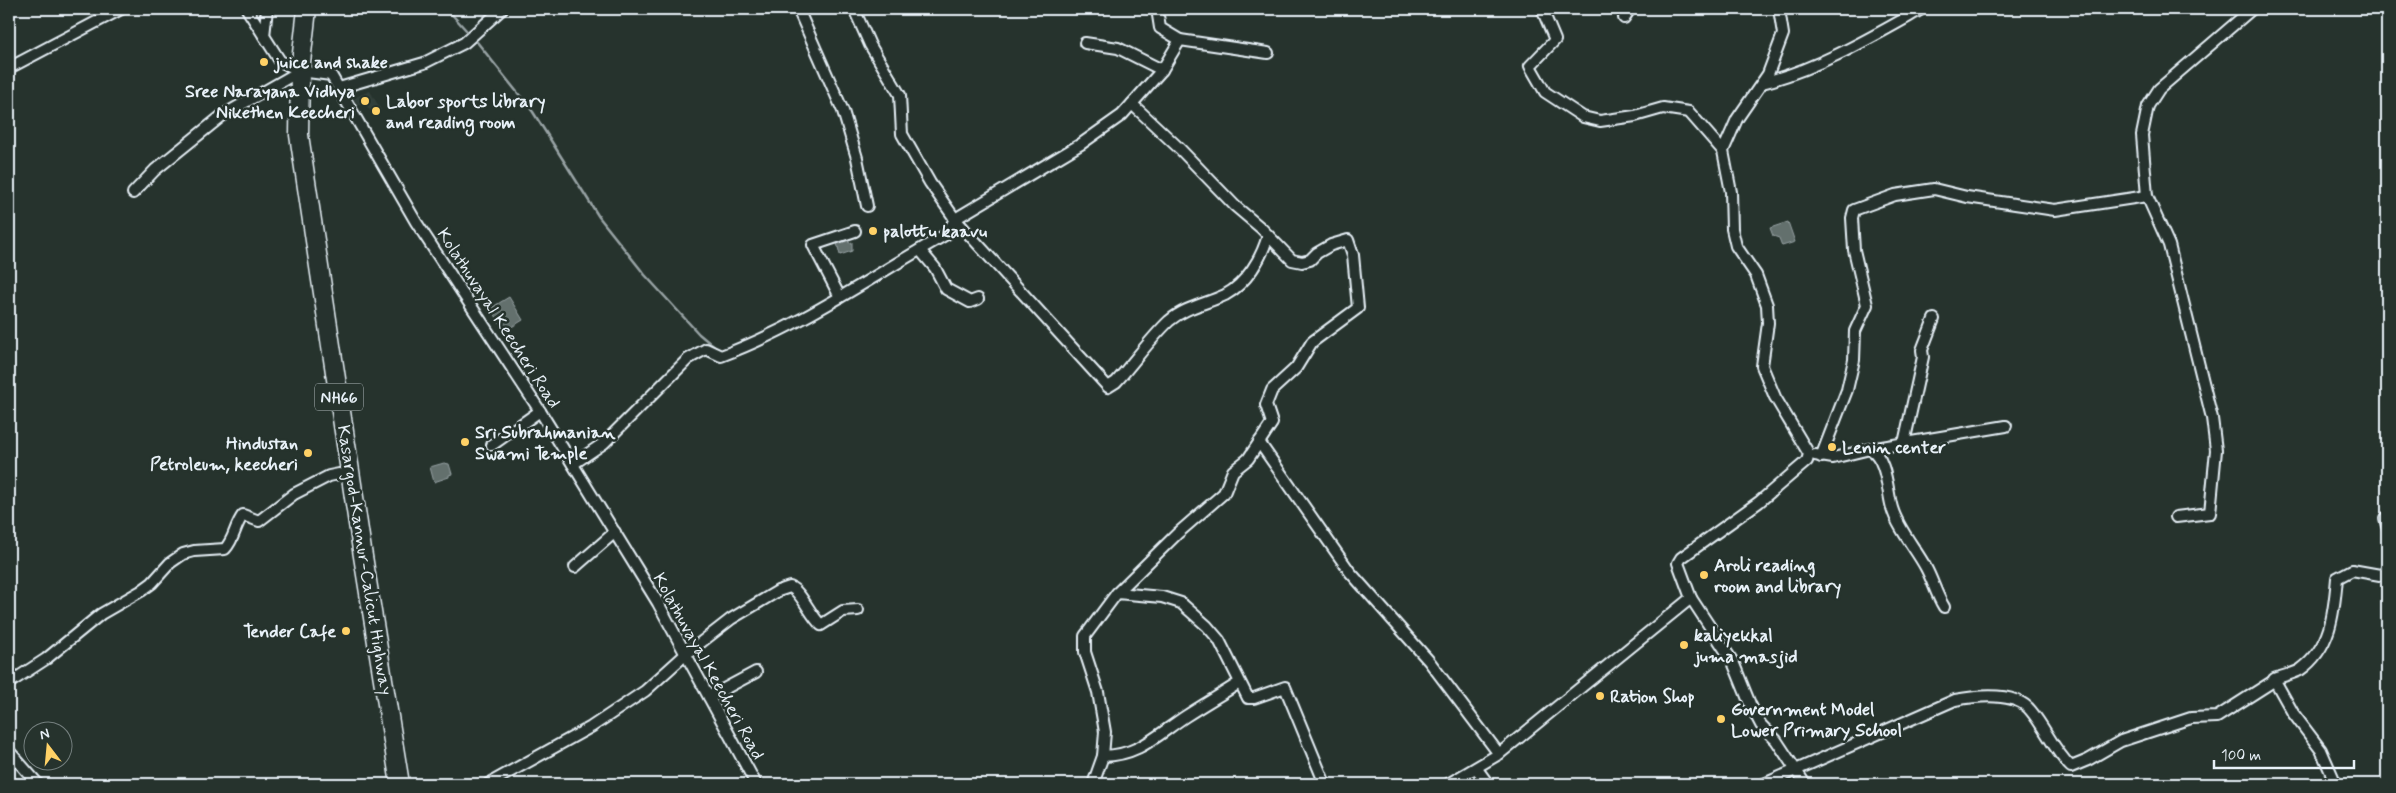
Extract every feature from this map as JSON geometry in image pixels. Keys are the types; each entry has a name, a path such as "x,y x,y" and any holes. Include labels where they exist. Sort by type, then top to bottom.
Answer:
{"highway":[{"name":"Kasargod-Kannur-Calicut Highway","path":"308,9 300,71 299,134 301,156 400,784"}],"street":[{"path":"9,68 121,9"},
{"name":"Kolathuvayal Keecheri Road","path":"247,9 280,61 300,71 331,75 416,222 540,411 658,603 756,784"},
{"path":"264,36 267,9"},
{"path":"339,88 424,64 464,43 502,9"},
{"path":"798,9 843,111 867,206"},
{"path":"854,9 870,45 900,95 902,134 930,183 955,218 1108,387 1116,382 1170,321 1188,309 1225,295 1242,283 1265,249 1268,235"},
{"path":"1157,9 1160,28 1180,40 1268,53"},
{"path":"1542,9 1555,40 1530,66 1545,92 1583,117 1600,121 1636,116 1663,108 1689,112 1723,151 1731,192 1732,229 1736,246 1756,275 1767,305 1768,323 1762,366 1775,397 1809,454 1833,458 1870,449 2006,426"},
{"path":"1624,18 1630,9"},
{"path":"1723,151 1738,120 1768,74 1782,34 1779,9"},
{"path":"1762,83 1787,77 1828,59 1922,9"},
{"path":"2176,518 2210,513 2216,450 2212,418 2169,245 2147,196 2142,135 2148,106 2159,90 2252,9"},
{"path":"573,464 604,443 688,359 706,349 721,356 805,319 947,234 955,218 1081,144 1122,115 1162,70 1180,40"},
{"path":"1086,43 1118,48 1162,70"},
{"path":"133,193 155,170 223,115 300,71"},
{"path":"1093,784 1103,756 1104,732 1098,692 1084,642 1085,636 1117,593 1178,533 1224,493 1233,471 1248,458 1272,423 1266,405 1272,390 1296,368 1312,342 1358,308 1353,255 1348,240 1331,245 1317,253 1310,260 1302,262 1292,260 1132,104"},
{"path":"1821,457 1847,390 1854,360 1855,331 1867,304 1854,250 1852,218 1854,210 1895,196 1934,189 1967,198 2055,210 2147,196"},
{"path":"840,297 813,245 855,231"},
{"path":"920,250 934,268 946,289 970,302 978,299"},
{"path":"1904,443 1923,357 1922,350 1934,319"},
{"path":"492,445 540,411"},
{"path":"1260,442 1350,572 1429,661 1500,754"},
{"path":"1870,449 1875,452 1886,472 1885,482 1892,510 1927,570 1944,607"},
{"path":"1805,784 1776,740 1761,725 1750,704 1733,662 1691,598 1678,563 1681,558 1759,502 1807,461 1809,454"},
{"path":"9,683 46,659 101,614 147,587 170,563 183,554 194,551 225,549 233,538 235,526 243,515 259,521 294,494 329,476 339,474 351,477"},
{"path":"575,567 615,532"},
{"path":"1764,784 1794,769 1955,700 1982,695 2009,698 2030,708 2060,756 2071,767 2088,760 2121,741 2191,718 2217,717 2274,680 2300,670 2322,649 2333,619 2337,578 2352,570 2380,575 2387,572"},
{"path":"488,784 591,727 646,691 686,654 732,619 778,591 790,587 797,589 812,616 820,625 843,611 858,610"},
{"path":"1117,593 1162,597 1181,603 1207,626 1219,640 1248,698 1254,698 1285,687 1325,784"},
{"path":"1448,784 1500,754 1691,598"},
{"path":"709,697 756,672"},
{"path":"2274,680 2293,713 2321,750 2336,784"},
{"path":"1103,756 1127,754 1142,748 1185,717 1239,683"},
{"path":"9,751 38,784"},
{"path":"1477,768 1488,784"}],"shaded area":[{"name":"Sree Narayana Vidhya Nikethen Keecheri","path":"370,91 381,110 374,115 365,104 358,105 353,98"},
{"path":"1788,222 1795,242 1782,246 1779,238 1773,236 1770,228"},
{"path":"848,240 849,243 852,242 852,251 840,255 837,243"},
{"path":"509,297 523,320 505,331 491,308"},
{"path":"444,463 449,464 452,474 449,477 434,482 430,467"}],"waterway":[{"path":"447,9 466,30"},
{"path":"477,42 533,112 599,217 645,275 699,334 717,349"}],"place":[{"name":"juice and shake","path":"264,62"},
{"name":"Sree Narayana Vidhya Nikethen Keecheri","path":"365,101"},
{"name":"Labor sports library and reading room","path":"376,111"},
{"name":"palottu kaavu","path":"873,231"},
{"name":"Sri Subrahmanian Swami Temple","path":"465,442"},
{"name":"Lenin center","path":"1832,447"},
{"name":"Hindustan Petroleum, keecheri","path":"308,453"},
{"name":"Aroli reading room and library","path":"1704,575"},
{"name":"Tender Cafe","path":"346,631"},
{"name":"kaliyekkal juma masjid","path":"1684,645"},
{"name":"Ration Shop","path":"1600,696"},
{"name":"Government Model Lower Primary School","path":"1721,719"}]}
